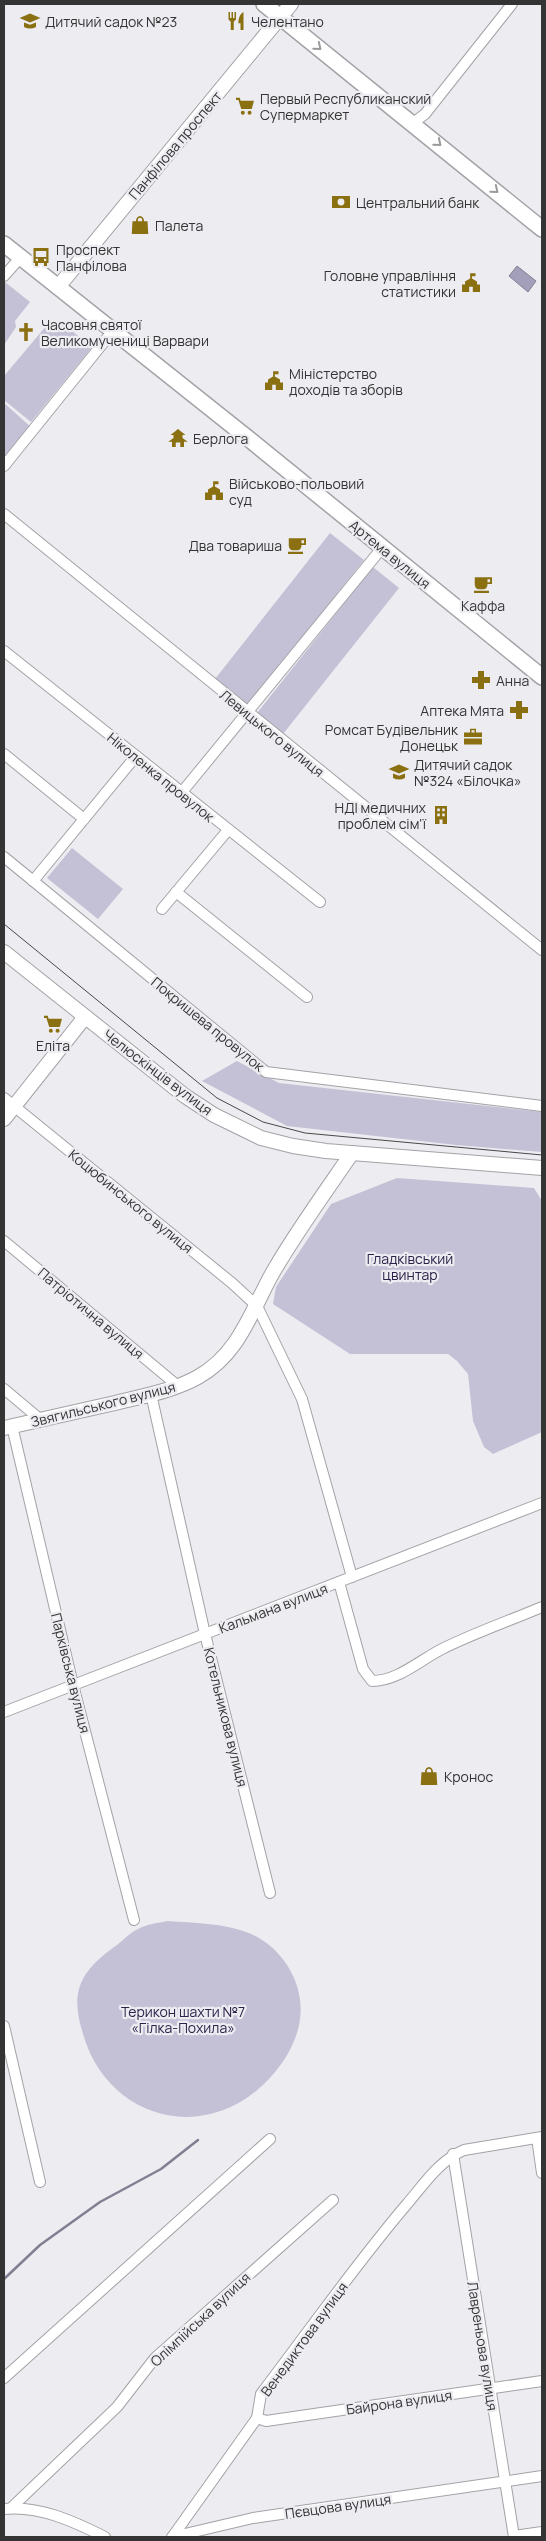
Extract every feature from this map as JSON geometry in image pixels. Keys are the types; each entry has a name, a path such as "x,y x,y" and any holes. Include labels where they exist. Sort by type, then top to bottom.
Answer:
{"main road":[{"path":"264,4 542,229"},
{"name":"Панфілова проспект","path":"58,287 292,4"},
{"name":"Артема вулиця","path":"4,244 112,332 249,439 542,677"},
{"name":"Челюскінців вулиця","path":"4,952 185,1096 237,1128 261,1138 293,1146 352,1153 542,1168"},
{"path":"4,1118 9,1102 86,1017"},
{"name":"Звягильського вулиця","path":"8,1428 178,1386 198,1377 215,1365 245,1330 275,1268 352,1153"}],"street":[{"path":"412,123 424,114 512,4"},
{"path":"4,276 20,258"},
{"path":"4,466 112,332"},
{"name":"Левицького вулиця","path":"4,514 542,950"},
{"path":"182,792 382,548"},
{"name":"Ніколенка провулок","path":"4,651 320,902"},
{"path":"4,754 84,819"},
{"path":"33,881 136,756"},
{"path":"162,909 228,830"},
{"name":"Покришева провулок","path":"4,857 266,1072 542,1106"},
{"path":"176,892 307,997"},
{"name":"Коцюбинського вулиця","path":"9,1102 232,1283 257,1306"},
{"name":"Патріотична вулиця","path":"4,1241 178,1386"},
{"path":"257,1306 302,1399 352,1577"},
{"path":"4,1389 41,1420"},
{"name":"Котельникова вулиця","path":"151,1394 205,1634 270,1893"},
{"name":"Парківська вулиця","path":"8,1428 134,1920"},
{"name":"Кальмана вулиця","path":"4,1712 542,1503"},
{"path":"339,1582 363,1669 372,1681 382,1681 410,1668 442,1649 542,1607"},
{"path":"4,2026 40,2182"},
{"path":"453,2154 464,2150 540,2138 542,2173"},
{"path":"4,2378 270,2139"},
{"name":"Лавреньова вулиця","path":"453,2154 514,2537"},
{"name":"Венедиктова вулиця","path":"173,2537 256,2418 261,2394 382,2233 436,2170 453,2154"},
{"name":"Олімпійська вулиця","path":"7,2508 117,2407 155,2358 333,2200"},
{"name":"Байрона вулиця","path":"256,2418 266,2420 542,2381"},
{"name":"Пєвцова вулиця","path":"173,2537 253,2518 542,2476"},
{"path":"7,2508 46,2512 105,2537"},
{"path":"514,2537 542,2532"}],"green space":[{"path":"5,282 30,302 15,321 16,327 4,345"},
{"path":"62,323 92,347 31,422 4,400 4,376 47,325"},
{"path":"4,403 31,427 4,459"},
{"path":"330,533 364,560 248,705 215,679"},
{"path":"373,567 399,588 283,734 257,713"},
{"path":"72,848 123,889 98,919 47,878"},
{"path":"237,1061 279,1083 542,1112 542,1152 456,1145 287,1126 202,1081"},
{"name":"Гладківський цвинтар","path":"397,1178 534,1188 542,1201 542,1432 493,1454 484,1447 473,1421 468,1374 448,1354 350,1354 273,1304 276,1287 331,1204"},
{"name":"Терикон шахти №7 «Гілка-Похила»","path":"168,1921 227,1927 246,1932 264,1941 279,1954 287,1965 300,1997 301,2012 294,2042 277,2070 265,2083 240,2102 213,2113 186,2117 159,2113 135,2103 113,2086 95,2063 83,2034 77,2002 81,1983 91,1967 135,1930"}],"shaded area":[{"path":"517,266 536,281 528,292 509,276"}],"waterway":[{"path":"4,2279 40,2245 100,2202 161,2169 198,2140"}],"tram line":[{"path":"4,924 217,1098 263,1122 305,1133 542,1155"}],"place":[{"name":"Дитячий садок №23","path":"30,21"},
{"name":"Челентано","path":"236,21"},
{"name":"Первый Республиканский Супермаркет","path":"245,106"},
{"name":"Центральний банк","path":"341,202"},
{"name":"Палета","path":"140,225"},
{"name":"Проспект Панфілова","path":"41,257"},
{"name":"Головне управління статистики","path":"471,283"},
{"name":"Часовня святої Великомучениці Варвари","path":"26,332"},
{"name":"Міністерство доходів та зборів","path":"274,381"},
{"name":"Берлога","path":"178,438"},
{"name":"Військово-польовий суд","path":"214,491"},
{"name":"Два товариша","path":"297,545"},
{"name":"Каффа","path":"483,584"},
{"name":"Анна","path":"481,680"},
{"name":"Аптека Мята","path":"519,710"},
{"name":"Ромсат Будівельник Донецьк","path":"473,737"},
{"name":"Дитячий садок №324 «Білочка»","path":"399,772"},
{"name":"НДІ медичних проблем сім'ї","path":"441,815"},
{"name":"Еліта","path":"53,1024"},
{"name":"Кронос","path":"429,1776"}]}
